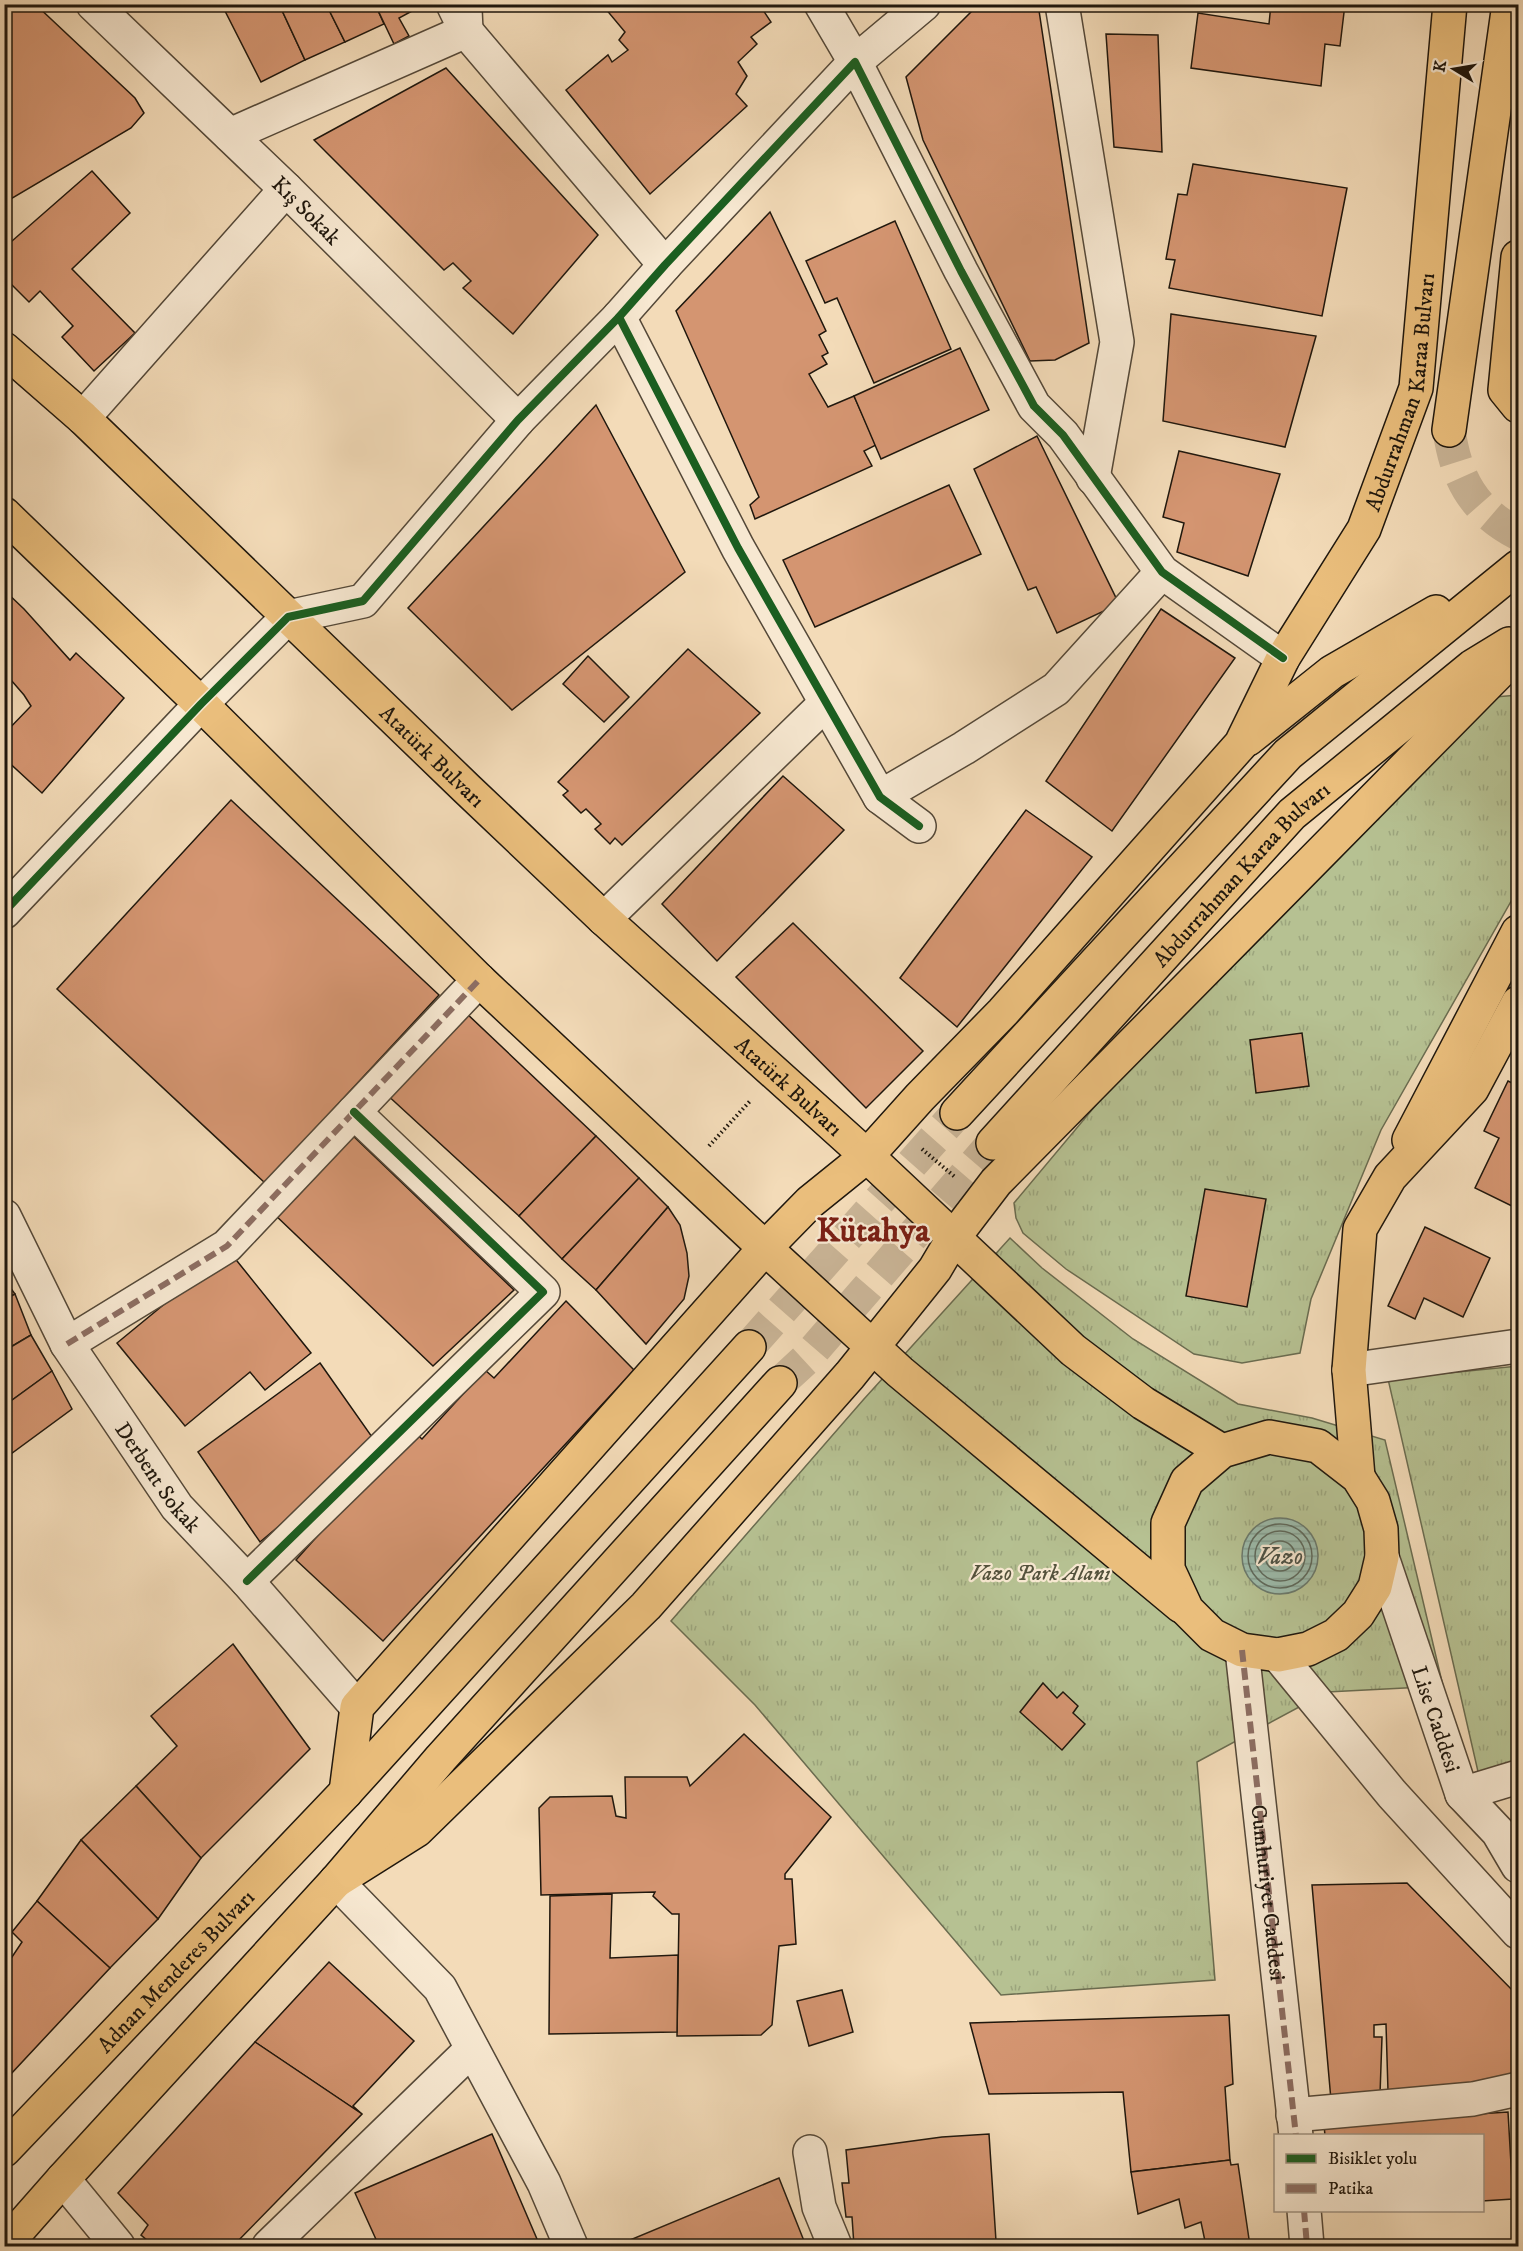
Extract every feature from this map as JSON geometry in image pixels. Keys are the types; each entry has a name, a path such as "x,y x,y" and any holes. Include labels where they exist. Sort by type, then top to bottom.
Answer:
{"main road":[{"name":"Abdurrahman Karaa Bulvarı","path":"1241,744 1283,658 1365,530 1416,388 1450,4"},
{"name":"Abdurrahman Karaa Bulvarı","path":"1509,6 1518,41"},
{"name":"Abdurrahman Karaa Bulvarı","path":"1449,430 1509,6"},
{"path":"1518,257 1505,390 1518,406"},
{"name":"Atatürk Bulvarı","path":"4,349 83,418 604,919 867,1156 1073,1350 1143,1403 1222,1451"},
{"path":"4,513 201,704 478,980 765,1248 900,1372 1187,1610 1212,1635 1242,1650 1278,1655 1308,1649 1327,1640 1336,1635 1358,1614 1375,1587 1382,1557 1382,1529 1373,1501 1358,1477 1318,1446 1269,1437 1222,1451 1187,1481 1168,1523 1168,1569 1187,1610"},
{"name":"Abdurrahman Karaa Bulvarı","path":"357,1707 765,1248 810,1202 867,1156 1003,1012 1241,744 1332,672 1518,566"},
{"path":"957,1113 1288,754 1518,566"},
{"name":"Abdurrahman Karaa Bulvarı","path":"993,1143 1292,814 1473,666 1518,639"},
{"path":"336,1881 417,1830 646,1606 873,1347 935,1269 954,1237 996,1182 1518,653"},
{"path":"1358,1477 1349,1370 1360,1229 1390,1177 1518,932"},
{"path":"1390,1177 1472,1089 1518,1003"},
{"name":"Adnan Menderes Bulvarı","path":"8,2137 346,1792 749,1347"},
{"path":"4,2246 336,1881 441,1758 780,1383"},
{"path":"346,1792 357,1707"}],"street":[{"name":"Kış Sokak","path":"93,4 286,189 518,420"},
{"path":"821,4 855,62 961,271 1034,406 1063,435 1162,572 1283,658"},
{"path":"4,912 201,704 288,617 363,601 518,420 619,317 855,62 924,4"},
{"path":"1062,4 1117,342 1093,478"},
{"path":"230,135 461,13 665,265"},
{"path":"83,418 286,189"},
{"path":"619,317 738,548 880,797 919,826"},
{"path":"880,797 964,748 1056,689 1162,572"},
{"path":"604,919 826,703"},
{"path":"67,1344 227,1246 478,980"},
{"path":"247,1581 543,1292 354,1113"},
{"name":"Derbent Sokak","path":"4,1216 67,1344 177,1507 247,1581 357,1707"},
{"path":"1349,1370 1518,1346"},
{"name":"Lise Caddesi","path":"1382,1557 1462,1794 1498,1832 1518,1866"},
{"name":"Cumhuriyet Caddesi","path":"1242,1650 1294,2125"},
{"path":"1278,1655 1392,1794 1518,1932"},
{"path":"1462,1794 1518,1777"},
{"path":"336,1881 440,1988 544,2183 571,2247"},
{"path":"269,2247 472,2049"},
{"path":"1294,2125 1518,2089"},
{"path":"810,2152 819,2207 835,2247"},
{"path":"63,2179 118,2247"},
{"path":"1304,2212 1307,2247"}],"path":[{"path":"685,1173 776,1073"},
{"path":"893,1126 983,1200"}],"green space":[{"path":"1518,695 1518,889 1381,1130 1311,1299 1300,1353 1242,1363 1194,1354 1066,1269 1023,1233 1016,1218 1014,1203 1132,1062 1495,697"},
{"name":"Vazo Park Alanı","path":"1010,1238 1042,1268 1133,1339 1238,1404 1312,1418 1385,1440 1443,1686 1327,1692 1197,1762 1215,1980 1001,1995 755,1705 671,1621 864,1399"},
{"path":"1518,1366 1518,1761 1479,1776 1388,1379"}],"water":[{"name":"Vazo","path":"1273,1518 1287,1518 1301,1524 1312,1535 1318,1549 1315,1571 1307,1583 1287,1594 1273,1594 1259,1588 1248,1577 1242,1563 1242,1549 1248,1535 1259,1524"}],"building":[{"path":"4,4 35,4 135,98 144,113 131,128 4,203"},
{"path":"233,4 279,4 305,60 261,82 224,9"},
{"path":"279,4 326,4 345,42 305,60"},
{"path":"326,4 375,4 384,24 345,42"},
{"path":"375,4 425,4 399,18 409,36 394,44"},
{"path":"592,4 759,4 771,22 751,37 757,44 738,62 747,76 736,94 747,106 650,194 566,90 608,55 612,62 628,50 619,40 625,32 605,8 595,11"},
{"path":"979,4 1038,4 1089,343 1055,360 1030,361 923,140 906,77"},
{"path":"1271,4 1345,4 1340,46 1325,44 1321,86 1191,68 1198,13 1269,24"},
{"path":"1106,34 1158,35 1162,152 1114,147"},
{"path":"446,68 598,235 513,334 463,288 471,281 453,263 444,270 314,140"},
{"path":"1193,164 1347,188 1322,316 1169,288 1175,260 1166,259 1178,194 1187,195"},
{"path":"92,171 130,213 72,269 135,333 94,371 62,337 73,326 40,291 29,302 4,277 4,248"},
{"path":"770,212 826,331 819,335 828,353 822,356 827,364 809,374 828,407 854,396 876,445 864,451 872,466 755,519 750,505 759,497 676,311"},
{"path":"895,221 951,349 874,383 837,298 825,303 806,261"},
{"path":"1171,314 1316,336 1285,447 1163,421"},
{"path":"960,348 989,410 881,459 854,396"},
{"path":"596,405 685,572 512,710 408,608"},
{"path":"1037,436 1119,604 1057,633 1036,587 1028,590 974,469"},
{"path":"1179,451 1280,474 1248,576 1177,552 1184,523 1163,517"},
{"path":"949,485 981,554 815,627 783,560"},
{"path":"4,590 70,660 76,653 124,698 42,793 4,758 4,734 31,706 11,680 4,685"},
{"path":"1161,609 1235,658 1112,831 1046,781"},
{"path":"688,649 760,713 622,845 615,838 610,844 595,829 601,824 586,809 581,813 563,795 568,791 558,782"},
{"path":"588,656 629,697 604,722 563,684"},
{"path":"783,776 844,830 717,961 662,904"},
{"path":"231,800 439,995 265,1183 57,989"},
{"path":"1026,810 1092,857 957,1027 900,978"},
{"path":"793,923 923,1051 866,1108 736,977"},
{"path":"464,1011 596,1136 519,1216 384,1092"},
{"path":"1302,1033 1309,1086 1256,1093 1250,1040"},
{"path":"1508,1081 1518,1086 1518,1209 1475,1188 1499,1138 1484,1131"},
{"path":"350,1133 514,1290 433,1366 272,1212"},
{"path":"596,1136 639,1178 562,1259 519,1216"},
{"path":"639,1178 668,1207 596,1290 562,1259"},
{"path":"1205,1189 1266,1199 1247,1307 1186,1296"},
{"path":"668,1207 680,1225 687,1253 689,1276 684,1299 646,1344 596,1290"},
{"path":"1425,1227 1490,1258 1463,1317 1424,1298 1415,1319 1388,1306"},
{"path":"229,1251 311,1353 265,1390 250,1372 185,1426 117,1343"},
{"path":"4,1279 15,1294 4,1300"},
{"path":"15,1294 31,1335 4,1351 4,1300"},
{"path":"566,1301 634,1370 383,1641 296,1560 412,1430 422,1439 485,1370 494,1378"},
{"path":"31,1335 52,1371 4,1406 4,1351"},
{"path":"320,1363 377,1444 260,1542 198,1452"},
{"path":"52,1371 72,1409 4,1459 4,1406"},
{"path":"233,1644 310,1749 201,1858 136,1786 177,1746 151,1716"},
{"path":"1043,1683 1057,1698 1063,1692 1078,1706 1073,1713 1085,1724 1062,1750 1020,1712"},
{"path":"744,1734 831,1817 785,1874 785,1879 792,1879 796,1944 779,1946 772,2025 761,2035 677,2036 679,1914 672,1914 653,1896 655,1892 541,1895 539,1808 550,1797 612,1796 616,1816 626,1818 625,1777 687,1777 690,1786"},
{"path":"136,1786 201,1858 158,1919 81,1840"},
{"path":"81,1840 158,1919 110,1968 37,1901"},
{"path":"1407,1883 1518,1996 1518,2068 1509,2079 1388,2091 1386,2024 1374,2025 1374,2037 1382,2037 1380,2094 1331,2100 1312,1885"},
{"path":"612,1894 610,1958 678,1955 677,2032 549,2034 550,1896"},
{"path":"37,1901 110,1968 9,2076 4,2070 4,1948 12,1957 22,1942 12,1932"},
{"path":"329,1962 414,2041 353,2106 362,2114 255,2042"},
{"path":"842,1990 853,2032 809,2046 797,2001"},
{"path":"1229,2015 1233,2084 1225,2087 1230,2160 1131,2172 1123,2092 989,2094 970,2023"},
{"path":"255,2042 362,2114 233,2246 154,2246 141,2235 148,2225 118,2193"},
{"path":"1508,2112 1513,2199 1484,2201 1484,2134 1325,2134 1324,2124"},
{"path":"492,2134 540,2246 379,2246 355,2193"},
{"path":"989,2134 996,2241 947,2246 854,2246 852,2217 846,2217 842,2183 849,2183 846,2150 942,2137"},
{"path":"1230,2160 1231,2165 1238,2164 1250,2246 1206,2246 1201,2222 1185,2228 1179,2199 1138,2214 1131,2172"},
{"path":"779,2178 806,2246 618,2246 618,2245"}],"tunnel":[{"path":"1449,430 1457,464 1470,492 1490,515 1518,534"},
{"path":"749,1347 957,1113"},
{"path":"780,1383 806,1359 993,1143"}],"marked path":[{"path":"67,1344 227,1246 479,980"},
{"path":"1242,1650 1296,2134"},
{"path":"1304,2212 1307,2246"}],"cycle path":[{"path":"4,912 201,704 288,617 363,601 518,420 619,317 855,62 961,271 1034,406 1063,435 1162,572 1283,658"},
{"path":"619,317 738,548 880,797 919,826"},
{"path":"247,1581 543,1292 354,1112"}],"district":[{"name":"Kütahya","path":"873,1229"}]}
